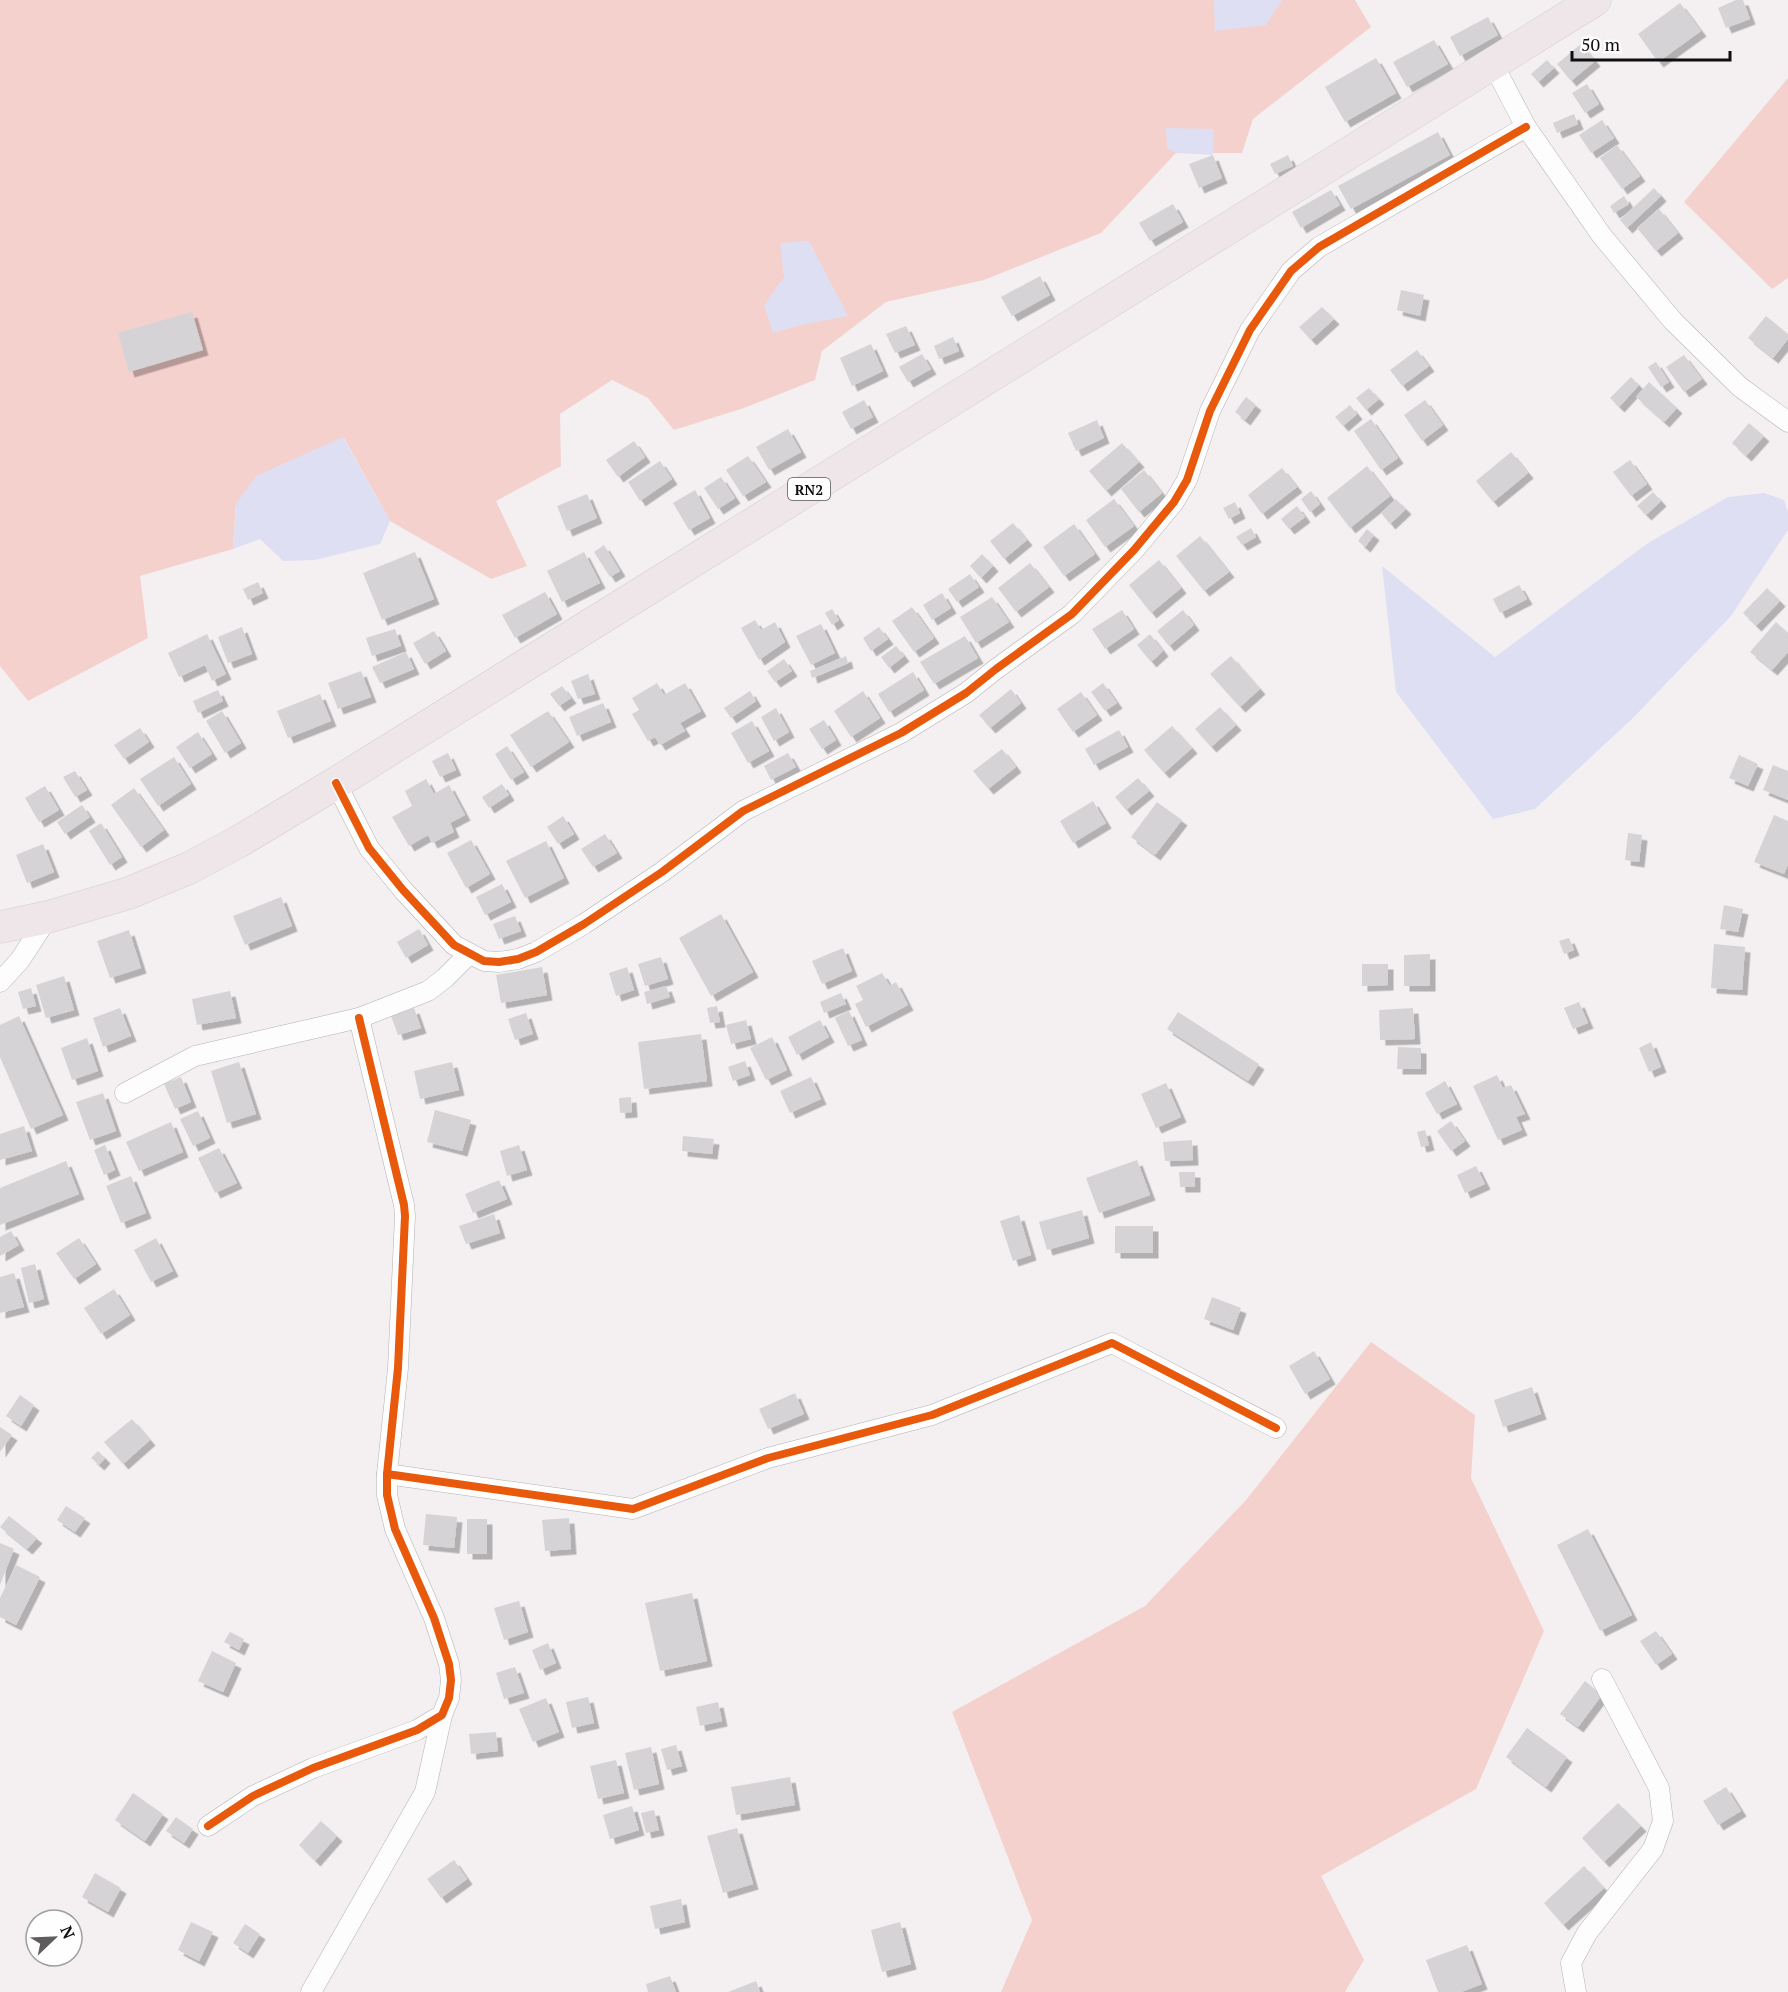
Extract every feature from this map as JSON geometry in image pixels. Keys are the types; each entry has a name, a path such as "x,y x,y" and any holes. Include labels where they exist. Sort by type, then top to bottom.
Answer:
{"highway":[{"name":"RN2","path":"0,927 48,917 129,893 189,868 238,842 1595,0"}],"street":[{"path":"1492,64 1526,127 1602,236 1673,321 1740,387 1788,422"},
{"path":"336,783 369,848 403,890 454,945 484,961 499,962 518,959 536,952 584,924 663,872 743,811 902,733 966,693 1072,614 1134,550 1174,502 1187,480 1210,411 1250,330 1290,272 1319,248 1526,127"},
{"path":"0,982 20,960 48,917"},
{"path":"125,1093 195,1056 359,1018 428,991 469,954"},
{"path":"311,1992 425,1792 442,1715 449,1698 451,1680 449,1664 434,1618 395,1529 387,1495 387,1474 398,1368 405,1216 359,1018"},
{"path":"387,1474 633,1509 768,1458 932,1415 1112,1343 1276,1428"},
{"path":"1576,1992 1571,1964 1587,1934 1653,1850 1663,1821 1659,1788 1602,1678"},
{"path":"208,1826 253,1796 313,1768 417,1730 442,1715"}],"shaded area":[{"path":"0,0 1355,0 1371,27 1253,119 1242,153 1176,153 1101,233 984,280 886,302 822,351 815,380 744,408 674,430 648,398 612,380 560,414 561,466 496,501 527,566 491,579 390,521 344,438 236,504 233,549 140,576 148,638 28,701 0,666"},
{"path":"1788,78 1788,278 1772,289 1684,202"},
{"path":"1371,1342 1475,1415 1471,1478 1544,1631 1476,1789 1321,1876 1364,1960 1345,1992 1001,1992 1032,1920 952,1712 1145,1606 1246,1500"}],"water":[{"path":"1214,0 1282,0 1266,25 1215,31"},
{"path":"1166,128 1214,129 1213,155 1176,153 1167,148"},
{"path":"809,241 848,316 773,333 764,305 784,277 780,243"},
{"path":"343,437 390,521 380,544 315,560 283,561 260,539 233,549 236,504 256,476"},
{"path":"1764,493 1784,500 1788,512 1788,530 1731,616 1633,718 1535,809 1493,819 1396,692 1382,566 1495,657 1648,543 1728,497"}],"building":[{"path":"1736,0 1743,0 1750,19 1726,28 1718,8"},
{"path":"1680,3 1701,31 1658,62 1638,34"},
{"path":"1488,17 1498,35 1460,56 1450,37"},
{"path":"1434,40 1448,64 1407,87 1393,62"},
{"path":"1581,44 1595,61 1571,81 1557,64"},
{"path":"1376,58 1396,93 1345,122 1325,87"},
{"path":"1547,60 1554,68 1538,82 1531,74"},
{"path":"1587,84 1599,104 1585,113 1572,93"},
{"path":"1574,114 1578,124 1557,133 1553,123"},
{"path":"1602,120 1614,138 1591,153 1579,135"},
{"path":"1438,132 1450,155 1351,209 1338,186"},
{"path":"1617,145 1640,176 1622,189 1600,158"},
{"path":"1213,155 1222,178 1199,188 1189,164"},
{"path":"1288,155 1293,166 1275,174 1270,164"},
{"path":"1654,188 1661,196 1627,228 1620,220"},
{"path":"1331,190 1340,205 1301,228 1292,212"},
{"path":"1624,196 1629,204 1614,213 1610,206"},
{"path":"1173,204 1183,222 1150,241 1139,223"},
{"path":"1659,209 1678,233 1656,251 1637,228"},
{"path":"1040,276 1050,295 1012,316 1001,297"},
{"path":"1401,290 1424,295 1420,316 1397,310"},
{"path":"1322,307 1334,319 1311,340 1299,327"},
{"path":"192,312 203,350 129,372 118,333"},
{"path":"1766,316 1788,334 1788,339 1773,358 1748,338"},
{"path":"906,326 915,345 895,353 886,334"},
{"path":"953,337 959,351 939,359 934,346"},
{"path":"871,344 883,371 852,386 840,358"},
{"path":"1417,350 1429,366 1402,386 1390,370"},
{"path":"922,354 931,369 908,382 899,367"},
{"path":"1684,355 1702,379 1684,392 1666,367"},
{"path":"1656,362 1669,382 1661,387 1648,367"},
{"path":"1631,377 1639,385 1619,407 1610,398"},
{"path":"1649,382 1677,408 1664,422 1636,397"},
{"path":"1369,388 1379,399 1366,410 1356,398"},
{"path":"1246,397 1256,405 1245,420 1235,412"},
{"path":"864,400 873,417 851,429 842,412"},
{"path":"1425,400 1443,425 1422,441 1404,415"},
{"path":"1350,405 1357,414 1343,426 1335,417"},
{"path":"1371,419 1398,458 1381,470 1354,431"},
{"path":"1097,420 1104,438 1076,451 1068,433"},
{"path":"1749,423 1764,436 1746,456 1732,443"},
{"path":"788,429 801,452 769,470 756,447"},
{"path":"634,441 645,457 618,477 606,460"},
{"path":"1122,443 1139,462 1106,491 1089,471"},
{"path":"1511,452 1528,473 1493,502 1476,481"},
{"path":"748,456 766,482 743,496 726,470"},
{"path":"1630,460 1647,484 1631,496 1613,472"},
{"path":"660,461 672,479 640,501 628,482"},
{"path":"1367,466 1390,496 1350,528 1327,498"},
{"path":"1282,468 1297,487 1262,514 1248,495"},
{"path":"1144,470 1162,493 1139,512 1121,489"},
{"path":"721,477 735,498 718,509 704,488"},
{"path":"695,490 710,518 689,530 673,503"},
{"path":"1311,491 1320,504 1310,512 1301,499"},
{"path":"1653,492 1661,501 1646,515 1637,506"},
{"path":"587,494 597,518 567,531 557,506"},
{"path":"1114,499 1134,526 1105,547 1086,520"},
{"path":"1396,499 1406,509 1390,524 1381,513"},
{"path":"1235,502 1240,513 1229,519 1223,508"},
{"path":"1297,506 1305,517 1289,529 1281,519"},
{"path":"1013,523 1027,540 1004,559 990,541"},
{"path":"1074,524 1095,554 1064,576 1043,547"},
{"path":"1251,528 1256,537 1242,545 1236,537"},
{"path":"1367,529 1374,535 1365,547 1358,541"},
{"path":"1200,536 1229,572 1204,591 1176,556"},
{"path":"604,545 620,571 610,577 594,552"},
{"path":"415,552 434,599 382,620 363,573"},
{"path":"584,552 600,583 562,602 547,571"},
{"path":"982,554 993,566 981,578 970,566"},
{"path":"1159,560 1181,588 1151,613 1129,585"},
{"path":"1030,563 1049,587 1016,612 998,588"},
{"path":"970,574 979,587 957,602 948,589"},
{"path":"258,582 263,593 248,600 243,589"},
{"path":"1519,585 1527,599 1500,613 1493,599"},
{"path":"1767,588 1780,601 1756,626 1743,613"},
{"path":"545,592 557,614 515,638 502,615"},
{"path":"942,593 951,608 932,620 923,605"},
{"path":"992,597 1009,622 976,643 960,617"},
{"path":"912,607 934,638 914,652 892,621"},
{"path":"832,609 839,620 832,625 825,613"},
{"path":"1122,610 1134,629 1105,649 1092,629"},
{"path":"1183,610 1194,625 1169,646 1157,631"},
{"path":"755,620 761,630 775,622 785,642 759,660 741,628"},
{"path":"1776,622 1788,633 1788,652 1772,670 1750,652"},
{"path":"821,624 835,653 811,665 796,636"},
{"path":"242,627 252,654 228,663 218,637"},
{"path":"879,627 888,639 871,651 863,638"},
{"path":"395,629 401,646 372,656 366,638"},
{"path":"434,631 446,651 425,664 413,643"},
{"path":"207,634 226,674 212,681 205,665 179,677 168,653"},
{"path":"1150,634 1163,651 1151,662 1137,645"},
{"path":"965,636 978,658 934,684 920,662"},
{"path":"896,646 904,656 889,668 881,657"},
{"path":"406,652 414,669 380,683 372,667"},
{"path":"846,656 848,663 812,678 810,671"},
{"path":"1231,656 1260,689 1240,707 1210,674"},
{"path":"784,659 792,671 775,682 767,671"},
{"path":"361,671 371,697 338,709 328,683"},
{"path":"913,672 924,690 889,712 878,694"},
{"path":"588,674 595,694 578,699 571,681"},
{"path":"657,683 664,695 685,683 701,711 680,723 685,731 660,745 655,737 648,741 632,714 639,710 632,698"},
{"path":"1103,683 1117,703 1105,711 1091,692"},
{"path":"562,686 571,698 559,706 550,694"},
{"path":"1011,689 1021,703 990,728 979,715"},
{"path":"218,690 223,701 198,713 193,701"},
{"path":"750,691 756,701 731,718 724,708"},
{"path":"863,691 880,718 851,737 834,711"},
{"path":"1081,692 1097,715 1073,732 1057,709"},
{"path":"320,694 331,721 288,738 277,711"},
{"path":"603,703 611,722 577,736 569,717"},
{"path":"1220,707 1236,725 1211,747 1195,729"},
{"path":"776,708 789,732 774,741 761,717"},
{"path":"222,711 241,743 225,753 206,721"},
{"path":"548,711 569,742 531,767 510,735"},
{"path":"824,720 836,740 822,749 809,729"},
{"path":"752,721 769,751 748,763 731,733"},
{"path":"1172,726 1192,748 1164,773 1144,750"},
{"path":"140,728 149,742 124,759 114,745"},
{"path":"1119,730 1128,747 1094,765 1085,749"},
{"path":"198,732 212,754 190,768 176,747"},
{"path":"507,746 524,772 511,780 495,754"},
{"path":"1002,749 1016,767 988,789 973,771"},
{"path":"448,753 456,770 440,777 432,761"},
{"path":"788,753 796,767 771,780 764,766"},
{"path":"1739,755 1758,764 1748,786 1729,778"},
{"path":"174,757 191,784 158,806 140,779"},
{"path":"1773,765 1788,771 1788,800 1763,790"},
{"path":"75,771 87,790 75,797 63,777"},
{"path":"1138,778 1149,791 1126,810 1115,797"},
{"path":"426,779 434,794 449,785 465,815 450,823 454,832 432,843 428,835 409,846 392,817 412,806 405,791"},
{"path":"502,784 509,795 489,808 482,797"},
{"path":"45,786 59,810 39,822 25,798"},
{"path":"134,788 164,830 141,847 111,805"},
{"path":"1093,801 1106,823 1073,843 1060,821"},
{"path":"1157,802 1182,820 1155,855 1131,837"},
{"path":"82,805 90,817 65,834 57,822"},
{"path":"1774,815 1788,821 1788,864 1784,874 1754,862"},
{"path":"563,816 574,834 558,844 547,827"},
{"path":"101,823 122,857 110,865 89,831"},
{"path":"1628,833 1642,835 1639,862 1625,860"},
{"path":"605,834 617,853 593,867 581,849"},
{"path":"471,840 490,874 466,888 447,853"},
{"path":"546,841 564,878 525,898 506,861"},
{"path":"43,844 54,872 27,883 16,855"},
{"path":"502,884 511,902 485,915 476,897"},
{"path":"281,897 292,926 245,945 233,916"},
{"path":"1724,905 1743,909 1738,932 1720,929"},
{"path":"721,914 753,972 711,996 679,938"},
{"path":"515,916 521,931 499,939 493,924"},
{"path":"419,929 428,945 406,958 397,942"},
{"path":"129,930 141,968 110,978 97,941"},
{"path":"1569,938 1574,950 1564,954 1559,941"},
{"path":"1714,944 1745,947 1742,990 1711,988"},
{"path":"843,948 852,971 822,984 812,961"},
{"path":"1430,954 1430,986 1404,986 1404,955"},
{"path":"661,957 668,979 645,986 638,964"},
{"path":"1362,964 1388,964 1388,985 1362,986"},
{"path":"542,967 547,995 501,1003 496,975"},
{"path":"627,967 634,990 616,996 609,973"},
{"path":"882,973 890,986 896,982 908,1005 866,1027 855,1004 863,1000 856,986"},
{"path":"64,976 74,1010 46,1018 36,985"},
{"path":"666,986 670,997 647,1004 644,992"},
{"path":"31,988 36,1006 23,1009 18,992"},
{"path":"230,991 236,1018 197,1025 192,999"},
{"path":"841,993 846,1004 824,1013 820,1002"},
{"path":"1579,1002 1588,1023 1573,1029 1564,1008"},
{"path":"717,1006 720,1022 710,1023 707,1008"},
{"path":"120,1008 131,1036 103,1047 93,1018"},
{"path":"414,1008 421,1028 398,1035 391,1016"},
{"path":"1413,1008 1415,1039 1380,1040 1379,1010"},
{"path":"849,1011 862,1040 848,1046 835,1018"},
{"path":"1178,1012 1259,1064 1248,1081 1167,1029"},
{"path":"526,1013 533,1034 515,1040 508,1019"},
{"path":"19,1016 63,1115 31,1129 0,1057 0,1025"},
{"path":"746,1020 751,1039 731,1044 726,1025"},
{"path":"820,1020 829,1037 797,1055 788,1037"},
{"path":"701,1034 707,1081 644,1089 638,1042"},
{"path":"772,1037 787,1070 766,1080 750,1048"},
{"path":"87,1038 98,1071 72,1080 61,1048"},
{"path":"1651,1042 1661,1067 1649,1072 1639,1048"},
{"path":"1398,1047 1421,1048 1421,1069 1397,1069"},
{"path":"745,1061 750,1075 733,1081 728,1067"},
{"path":"239,1062 256,1114 227,1123 211,1071"},
{"path":"452,1062 459,1090 420,1099 414,1071"},
{"path":"1497,1075 1503,1088 1511,1085 1525,1114 1516,1117 1522,1130 1498,1140 1473,1086"},
{"path":"181,1077 191,1102 175,1109 164,1084"},
{"path":"811,1077 821,1099 790,1113 780,1091"},
{"path":"1445,1081 1457,1104 1437,1114 1425,1093"},
{"path":"1166,1083 1181,1117 1156,1128 1141,1094"},
{"path":"103,1093 116,1131 90,1140 76,1102"},
{"path":"631,1097 632,1112 620,1113 619,1098"},
{"path":"435,1110 471,1120 462,1151 427,1142"},
{"path":"198,1111 210,1138 193,1146 180,1119"},
{"path":"1451,1121 1465,1141 1451,1151 1437,1131"},
{"path":"171,1122 183,1152 139,1171 126,1142"},
{"path":"24,1126 32,1151 0,1160 0,1134"},
{"path":"1425,1130 1429,1145 1421,1147 1417,1132"},
{"path":"683,1136 714,1139 712,1154 682,1151"},
{"path":"1192,1140 1193,1160 1165,1161 1163,1142"},
{"path":"105,1145 115,1170 104,1175 94,1150"},
{"path":"519,1145 527,1170 507,1176 500,1151"},
{"path":"219,1148 237,1183 215,1193 198,1158"},
{"path":"1137,1160 1150,1195 1099,1213 1086,1178"},
{"path":"66,1161 79,1194 0,1225 0,1188"},
{"path":"1476,1166 1485,1184 1465,1193 1457,1175"},
{"path":"1179,1172 1195,1172 1195,1187 1180,1187"},
{"path":"131,1176 146,1213 121,1223 106,1186"},
{"path":"499,1180 507,1199 473,1213 465,1194"},
{"path":"1082,1210 1089,1238 1047,1250 1039,1222"},
{"path":"494,1214 500,1233 466,1244 459,1226"},
{"path":"1019,1215 1031,1255 1013,1261 1000,1221"},
{"path":"1115,1226 1153,1226 1153,1253 1115,1253"},
{"path":"11,1231 19,1245 0,1256 0,1237"},
{"path":"79,1238 96,1264 74,1279 56,1253"},
{"path":"156,1238 173,1271 151,1282 134,1250"},
{"path":"35,1264 44,1299 29,1303 21,1268"},
{"path":"14,1273 24,1307 0,1313 0,1277"},
{"path":"114,1289 130,1315 101,1334 84,1308"},
{"path":"1212,1297 1241,1308 1233,1330 1204,1319"},
{"path":"1314,1351 1330,1379 1305,1394 1289,1366"},
{"path":"1532,1387 1541,1414 1503,1427 1494,1400"},
{"path":"795,1393 804,1414 768,1429 759,1409"},
{"path":"20,1395 34,1405 21,1426 6,1416"},
{"path":"132,1419 150,1440 123,1464 104,1442"},
{"path":"0,1427 12,1435 0,1452"},
{"path":"98,1451 105,1458 99,1465 91,1458"},
{"path":"66,1506 85,1518 75,1532 57,1520"},
{"path":"426,1514 457,1517 454,1548 423,1545"},
{"path":"9,1516 37,1538 27,1549 0,1527"},
{"path":"569,1518 571,1549 545,1551 542,1520"},
{"path":"467,1519 487,1519 487,1554 467,1554"},
{"path":"1588,1529 1632,1615 1600,1631 1557,1545"},
{"path":"0,1543 14,1549 0,1585"},
{"path":"16,1565 40,1577 16,1625 0,1617 0,1598"},
{"path":"692,1593 707,1661 660,1671 645,1603"},
{"path":"519,1601 528,1632 504,1640 494,1608"},
{"path":"1656,1631 1672,1654 1656,1665 1640,1641"},
{"path":"230,1632 244,1639 239,1650 224,1642"},
{"path":"548,1643 556,1663 540,1670 532,1650"},
{"path":"212,1651 236,1663 223,1692 198,1681"},
{"path":"515,1667 524,1693 504,1699 496,1673"},
{"path":"1585,1681 1602,1695 1578,1727 1560,1714"},
{"path":"588,1697 594,1723 572,1728 566,1702"},
{"path":"546,1698 559,1732 533,1742 519,1709"},
{"path":"718,1702 722,1721 700,1726 696,1707"},
{"path":"1527,1728 1567,1757 1546,1787 1506,1757"},
{"path":"496,1732 498,1751 471,1754 469,1734"},
{"path":"676,1745 682,1766 667,1770 661,1749"},
{"path":"651,1747 659,1784 634,1790 625,1753"},
{"path":"616,1760 624,1793 598,1799 590,1766"},
{"path":"790,1777 795,1805 736,1815 731,1787"},
{"path":"1726,1787 1741,1811 1718,1825 1703,1801"},
{"path":"133,1793 163,1814 145,1841 115,1820"},
{"path":"1618,1803 1641,1826 1604,1862 1582,1838"},
{"path":"632,1806 639,1830 610,1839 603,1815"},
{"path":"654,1810 659,1830 646,1833 641,1813"},
{"path":"176,1817 193,1829 184,1843 166,1831"},
{"path":"321,1821 337,1836 315,1861 299,1845"},
{"path":"737,1828 753,1884 723,1893 707,1836"},
{"path":"454,1860 467,1879 441,1898 427,1879"},
{"path":"1584,1866 1604,1888 1563,1925 1544,1903"},
{"path":"95,1873 121,1888 108,1912 82,1897"},
{"path":"681,1899 685,1922 655,1929 650,1906"},
{"path":"191,1922 213,1932 199,1961 178,1950"},
{"path":"900,1922 911,1964 882,1972 871,1930"},
{"path":"245,1924 260,1934 248,1953 233,1943"},
{"path":"1467,1945 1482,1984 1461,1992 1438,1992 1426,1960"},
{"path":"670,1976 676,1992 648,1992 646,1984"},
{"path":"756,1981 760,1992 728,1992"}],"cycle path":[{"path":"336,783 369,848 403,890 454,945 484,961 499,962 518,959 536,952 584,924 662,872 743,811 901,733 966,693 1072,614 1134,550 1174,502 1187,480 1210,411 1250,330 1291,271 1319,247 1526,127"},
{"path":"208,1826 253,1796 313,1768 417,1730 442,1715 449,1698 451,1680 449,1664 434,1618 395,1529 387,1495 387,1474 398,1368 405,1216 359,1018"},
{"path":"387,1474 633,1509 768,1458 932,1415 1112,1343 1276,1428"}]}
